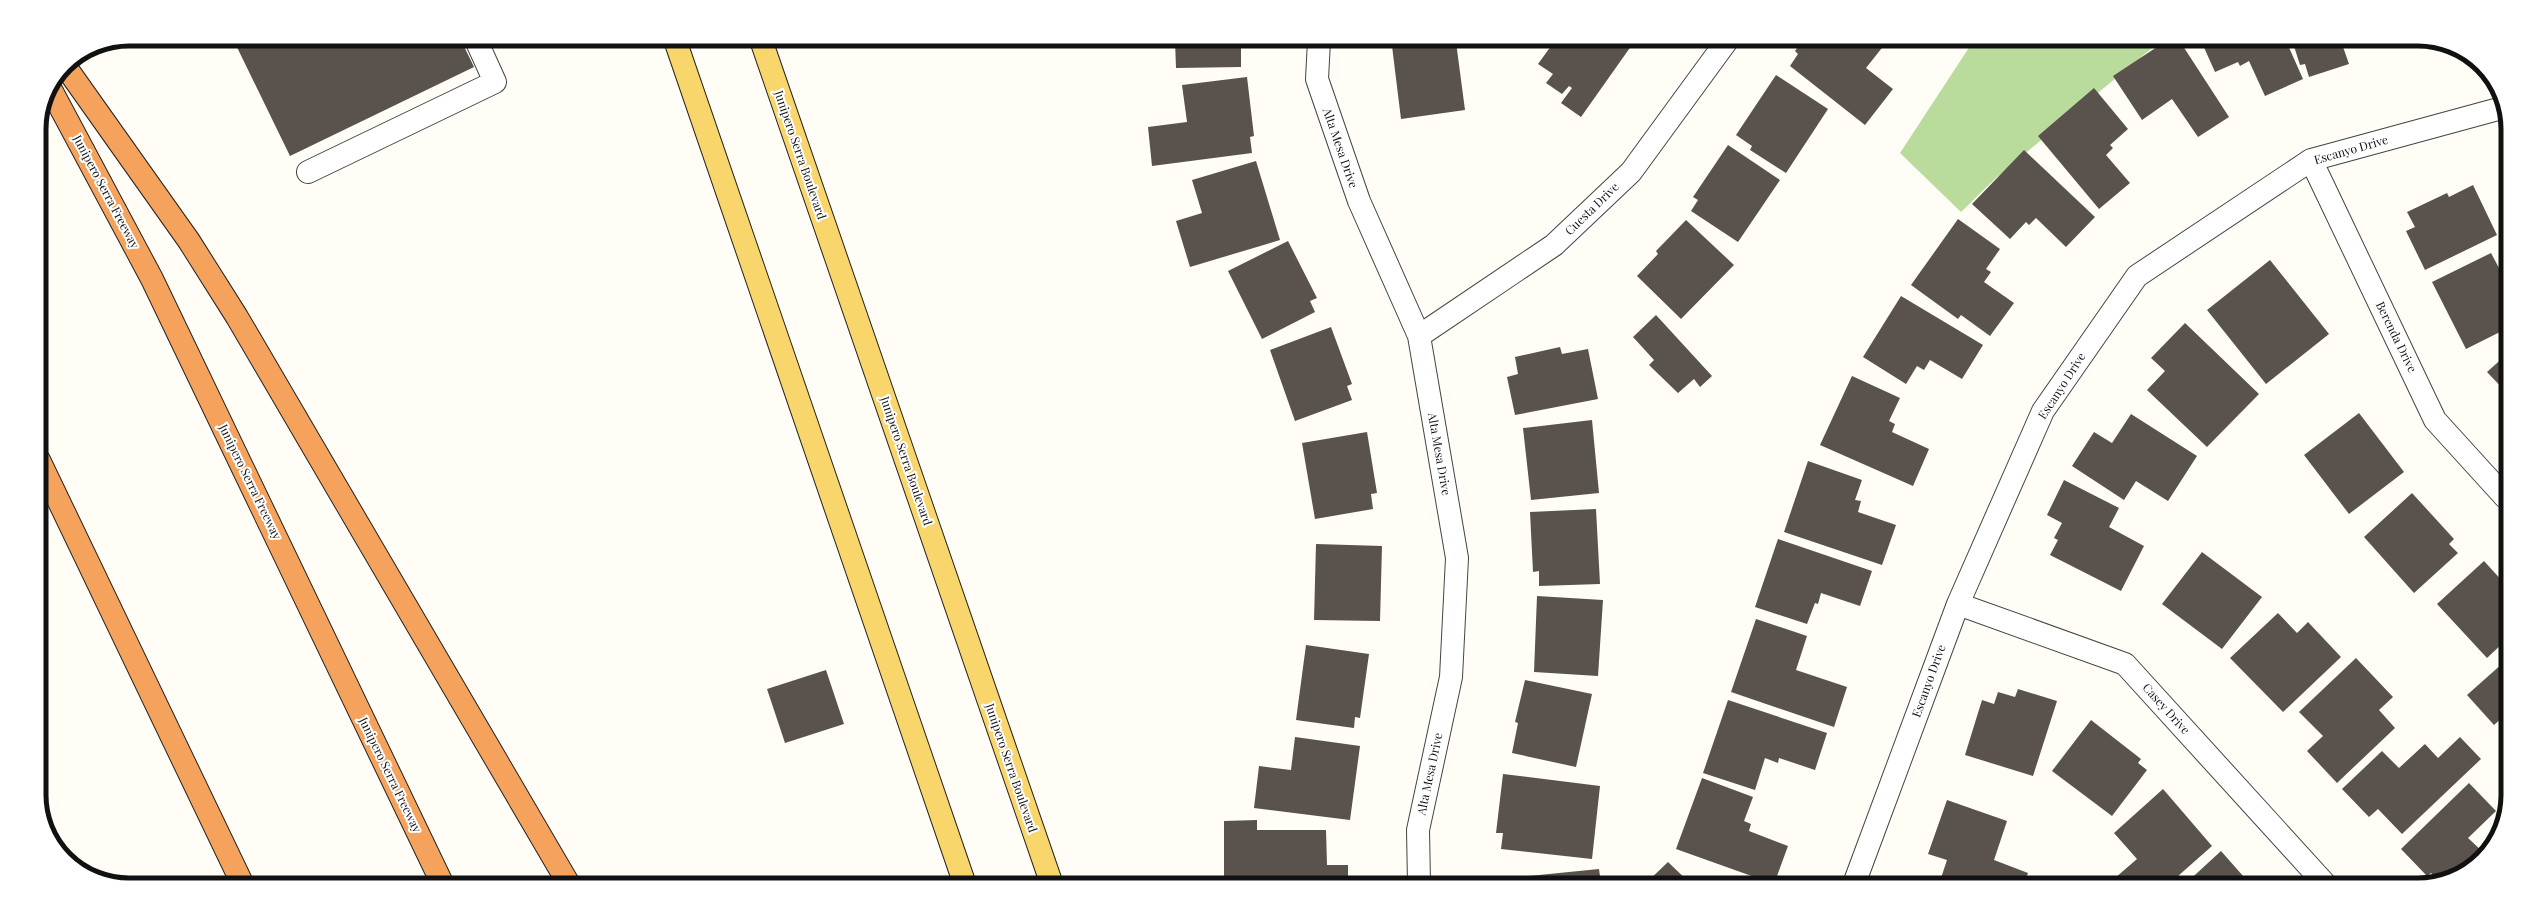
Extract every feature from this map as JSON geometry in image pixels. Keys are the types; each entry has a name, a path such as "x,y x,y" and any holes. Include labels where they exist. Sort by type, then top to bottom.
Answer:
{"highway":[{"path":"69,71 176,221 236,317 565,878"},
{"name":"Junipero Serra Freeway","path":"53,95 155,285 440,878"},
{"path":"46,475 241,878"}],"main road":[{"path":"677,46 963,878"},
{"name":"Junipero Serra Boulevard","path":"763,46 1050,878"}],"street":[{"path":"308,172 495,82 479,46"},
{"name":"Alta Mesa Drive","path":"1319,46 1317,79 1319,86 1359,201 1419,336 1457,558 1451,678 1418,830 1419,878"},
{"name":"Cuesta Drive","path":"1419,336 1554,245 1631,172 1723,46"},
{"name":"Escanyo Drive","path":"1856,878 1958,604 2043,410 2137,276 2311,160 2498,109"},
{"name":"Berenda Drive","path":"2311,160 2435,420 2501,493"},
{"name":"Casey Drive","path":"1958,604 2125,664 2320,878"}],"green space":[{"path":"1970,46 2154,46 1998,176 1961,212 1900,153"}],"building":[{"path":"236,46 464,46 474,67 290,156"},
{"path":"1175,46 1241,46 1241,67 1176,68"},
{"path":"1392,46 1457,46 1465,110 1401,119"},
{"path":"1551,46 1631,46 1581,117 1561,103 1572,88 1569,86 1562,94 1546,83 1553,74 1538,64"},
{"path":"1798,46 1883,46 1866,68 1893,89 1865,125 1790,66 1798,54 1795,51"},
{"path":"2158,46 2183,46 2229,117 2198,137 2172,99 2142,120 2113,76"},
{"path":"2203,46 2288,46 2303,79 2265,96 2249,61 2240,66 2238,62 2215,72"},
{"path":"2294,46 2343,46 2349,64 2309,77 2305,64 2300,65"},
{"path":"1776,75 1828,109 1786,173 1750,150 1752,146 1736,135"},
{"path":"1247,77 1254,136 1250,137 1252,153 1152,166 1148,127 1187,122 1182,85"},
{"path":"2094,88 2128,129 2110,145 2113,148 2106,155 2130,183 2099,209 2038,136"},
{"path":"1728,145 1780,180 1738,242 1691,211 1698,200 1693,197"},
{"path":"2024,150 2095,217 2066,247 2036,218 2029,225 2026,222 2010,239 1972,204"},
{"path":"1256,161 1280,240 1190,267 1176,221 1202,213 1192,180"},
{"path":"2473,185 2497,235 2425,270 2406,231 2415,227 2407,212 2447,193 2449,197"},
{"path":"1958,219 2000,249 1986,269 1991,272 1984,282 2014,303 1990,336 1961,315 1958,319 1911,285"},
{"path":"1686,220 1734,265 1681,319 1637,276 1658,254 1656,251"},
{"path":"1288,241 1317,298 1310,301 1315,312 1262,339 1228,271"},
{"path":"2491,253 2501,272 2501,332 2466,349 2432,282"},
{"path":"2270,260 2329,334 2266,384 2207,310"},
{"path":"1901,296 1983,345 1962,379 1930,360 1924,370 1917,366 1906,384 1863,357"},
{"path":"1656,315 1712,376 1700,387 1694,379 1678,393 1649,365 1654,360 1633,337"},
{"path":"2185,323 2259,394 2207,447 2147,390 2165,371 2151,358"},
{"path":"1331,327 1352,384 1347,386 1352,400 1295,421 1270,350"},
{"path":"1560,347 1562,354 1588,349 1598,399 1515,415 1507,377 1518,374 1515,357"},
{"path":"2501,359 2501,387 2487,372"},
{"path":"1852,376 1900,398 1889,421 1895,424 1892,432 1929,449 1913,486 1820,445"},
{"path":"2359,413 2404,472 2349,514 2304,455"},
{"path":"2131,414 2197,456 2168,501 2136,481 2124,500 2072,466 2094,432 2112,443"},
{"path":"1592,420 1599,493 1531,500 1523,428"},
{"path":"1367,432 1377,493 1371,494 1373,509 1315,519 1302,443"},
{"path":"1808,461 1862,480 1855,500 1861,501 1858,512 1896,525 1882,565 1784,532"},
{"path":"2064,480 2119,508 2109,527 2144,546 2121,591 2050,555 2058,540 2054,538 2062,523 2047,515"},
{"path":"2412,493 2454,539 2449,544 2458,553 2414,593 2364,537"},
{"path":"1596,509 1600,584 1539,586 1539,571 1533,572 1530,512"},
{"path":"1778,539 1872,571 1860,606 1821,593 1818,604 1815,603 1807,624 1755,607"},
{"path":"1316,544 1382,546 1380,621 1314,620"},
{"path":"2202,552 2262,597 2222,649 2162,604"},
{"path":"2484,561 2501,580 2501,645 2487,658 2437,604"},
{"path":"1537,596 1603,600 1598,676 1534,672"},
{"path":"2278,613 2297,633 2308,622 2341,657 2283,712 2230,658"},
{"path":"1756,619 1807,636 1796,670 1847,687 1834,727 1731,692"},
{"path":"1306,645 1369,654 1360,718 1355,717 1354,728 1296,720"},
{"path":"2356,658 2393,697 2379,710 2395,728 2337,783 2307,751 2323,736 2299,712"},
{"path":"2501,665 2501,719 2494,725 2467,695"},
{"path":"826,670 844,724 785,743 767,689"},
{"path":"1525,680 1592,694 1576,767 1512,753 1518,723 1515,722"},
{"path":"2018,689 2057,701 2033,776 1965,755 1982,700 1994,704 1998,692 2015,697"},
{"path":"1728,700 1827,733 1815,770 1779,758 1778,763 1765,758 1755,790 1703,773"},
{"path":"2091,720 2141,759 2138,763 2147,770 2112,816 2052,771"},
{"path":"1295,737 1360,746 1350,820 1254,808 1259,766 1291,770"},
{"path":"2460,737 2481,759 2402,834 2378,809 2369,817 2342,789 2382,751 2399,768 2425,744 2438,758"},
{"path":"1503,774 1600,786 1592,859 1501,849 1503,833 1496,833"},
{"path":"1702,778 1753,797 1744,821 1751,824 1749,831 1788,846 1776,878 1757,878 1676,849"},
{"path":"2469,783 2496,811 2468,838 2480,850 2477,854 2459,867 2445,874 2434,876 2431,873 2427,876 2401,849"},
{"path":"2163,789 2212,846 2176,878 2115,878 2137,859 2114,833"},
{"path":"1947,800 2007,821 1994,860 2028,873 2026,878 1941,878 1947,860 1928,854"},
{"path":"1257,820 1257,830 1326,830 1327,865 1348,865 1348,878 1224,878 1224,821"},
{"path":"2221,851 2245,878 2192,878"},
{"path":"1668,862 1685,878 1651,878"},
{"path":"1599,869 1600,878 1518,878"}]}
